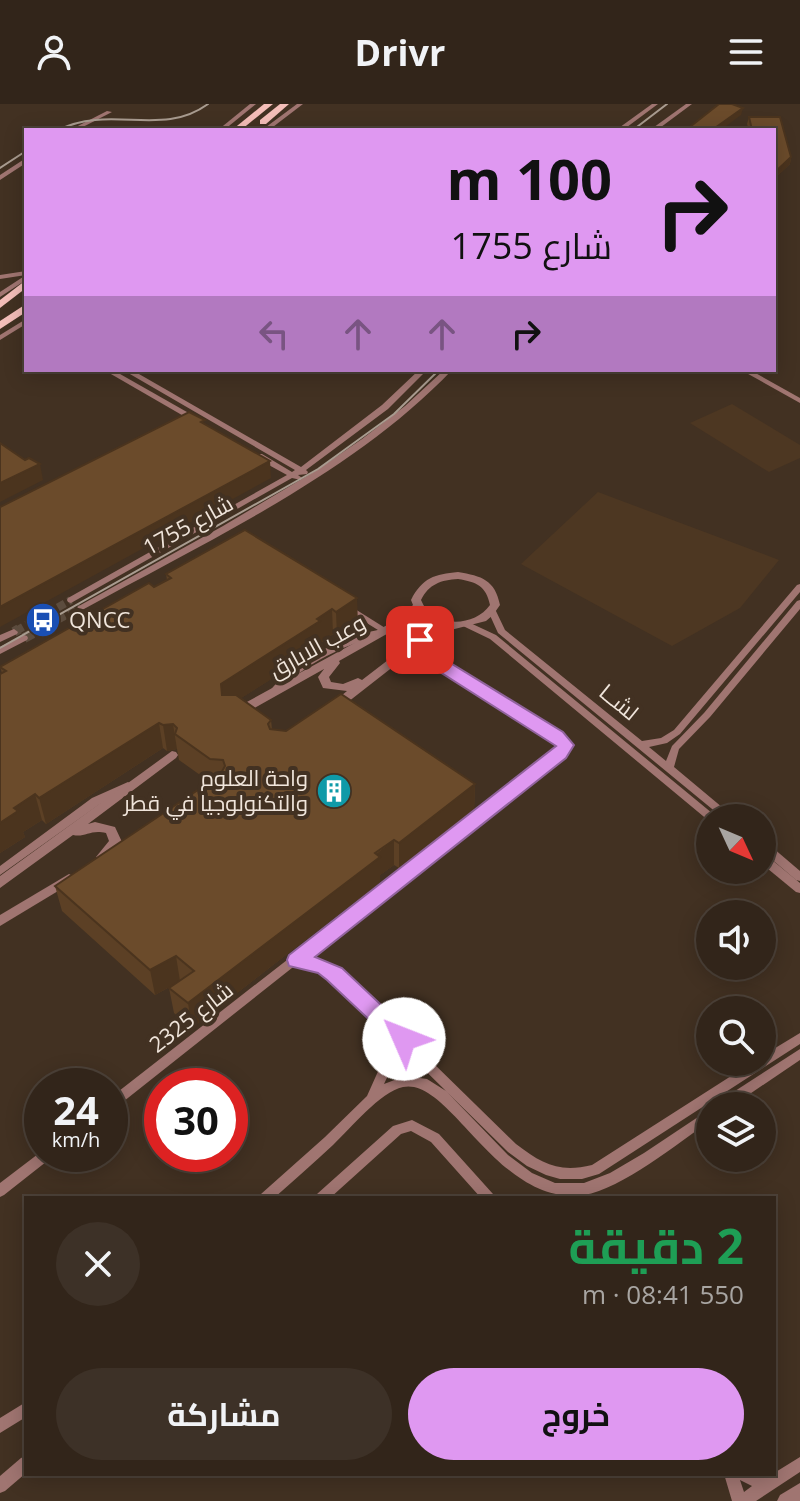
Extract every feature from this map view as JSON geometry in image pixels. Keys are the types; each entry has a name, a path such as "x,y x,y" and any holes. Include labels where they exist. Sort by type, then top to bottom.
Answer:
{"main road":[{"path":"234,126 256,104"},
{"path":"234,126 269,104"},
{"path":"255,128 285,104"},
{"path":"267,128 297,104"},
{"path":"0,308 24,280"},
{"path":"0,308 24,292"},
{"path":"0,329 24,309"},
{"path":"0,329 24,319"}],"street":[{"path":"622,128 655,104"},
{"path":"656,128 689,104"},
{"path":"91,119 95,113 93,110"},
{"path":"76,128 109,112"},
{"path":"0,178 24,161"},
{"path":"0,277 24,278"},
{"path":"0,291 24,279"},
{"path":"0,338 24,320"},
{"path":"112,372 310,479"},
{"path":"130,372 297,473"},
{"name":"شارع 1755","path":"71,600 297,473 352,433 421,372"},
{"name":"شارع 1755","path":"81,607 310,479 373,437 446,372"},
{"path":"749,372 800,401"},
{"path":"757,372 800,395"},
{"path":"352,433 358,438 373,437"},
{"path":"353,649 324,673 323,680 327,685 348,687 404,654 437,629 482,619 492,611 495,600 491,589 463,576 430,581 417,595 417,606 430,619 453,625"},
{"path":"635,748 664,741 677,732 800,587"},
{"path":"332,598 385,632"},
{"path":"669,768 675,748 707,715 800,603"},
{"name":"وعب الابارق","path":"232,716 385,632 404,620 417,606"},
{"name":"لشــا","path":"492,611 501,631 697,804"},
{"path":"368,620 372,627 370,633"},
{"name":"لشــا","path":"466,624 493,637 635,748 669,768 713,804"},
{"path":"0,639 14,632"},
{"path":"274,692 285,677 370,633 385,632"},
{"path":"0,651 24,638"},
{"path":"420,640 424,654"},
{"path":"297,960 565,748 557,736 424,654 404,654"},
{"path":"327,712 384,667"},
{"path":"30,863 172,755"},
{"path":"0,871 96,801 128,786"},
{"path":"0,883 84,828 104,826 113,833 116,842 90,866 129,844"},
{"path":"776,857 800,877"},
{"path":"776,869 800,889"},
{"path":"0,921 78,873"},
{"path":"297,960 327,969 382,1017 523,1157 548,1173 570,1176 595,1170 800,1038"},
{"name":"شارع 2325","path":"128,1091 297,960"},
{"path":"371,1101 386,1067 387,1047 382,1017"},
{"path":"743,1092 800,1054"},
{"path":"267,1196 371,1101 404,1081 421,1081 440,1094 518,1172 558,1191 582,1190 605,1182 696,1123"},
{"path":"323,1196 397,1130 412,1125 423,1128 435,1138 487,1196"},
{"path":"0,1191 24,1172"},
{"path":"0,1426 24,1410"},
{"path":"732,1476 741,1501 800,1464"},
{"path":"0,1486 24,1465"},
{"path":"748,1476 766,1486"},
{"path":"786,1501 800,1492"}],"shaded area":[{"path":"732,404 800,445 800,458 769,472 690,423"},
{"path":"598,492 779,560 740,608 672,646 521,564"}],"building":[{"path":"719,104 743,108 715,128 689,128"},
{"path":"749,117 780,117 791,157 776,171 776,128 752,128"},
{"path":"189,412 270,461 0,607 0,507"},
{"path":"0,443 25,460 29,458 40,464 0,483"},
{"name":"واحة العلوم والتكنولوجيا في قطر","path":"245,530 357,598 336,612 332,609 317,619 320,621 221,684 222,695 236,695 271,720 268,724 270,729 286,731 341,694 475,784 399,843 394,840 375,853 380,857 188,1003 169,988 194,971 176,956 150,970 55,886 220,775 225,766 223,760 210,759 175,734 177,728 173,724 159,723 39,798 35,794 14,808 18,811 0,823 0,674 6,671 0,667 149,583 154,587 171,578 166,574"}],"tunnel":[{"path":"16,631 71,600"},
{"path":"37,631 81,607"},
{"path":"14,632 19,629"},
{"path":"24,638 41,629"}],"tram line":[{"path":"64,128 97,120 173,119 191,114 208,104"},
{"path":"636,128 667,104"},
{"path":"0,168 24,152"},
{"path":"0,648 318,469 394,414 437,372"}],"place":[{"name":"QNCC","path":"43,620"},
{"name":"واحة العلوم والتكنولوجيا في قطر","path":"334,791"}],"route":[{"path":"404,1039 335,974 323,967 297,960 565,748 562,739 424,654 420,650 420,640"}]}
